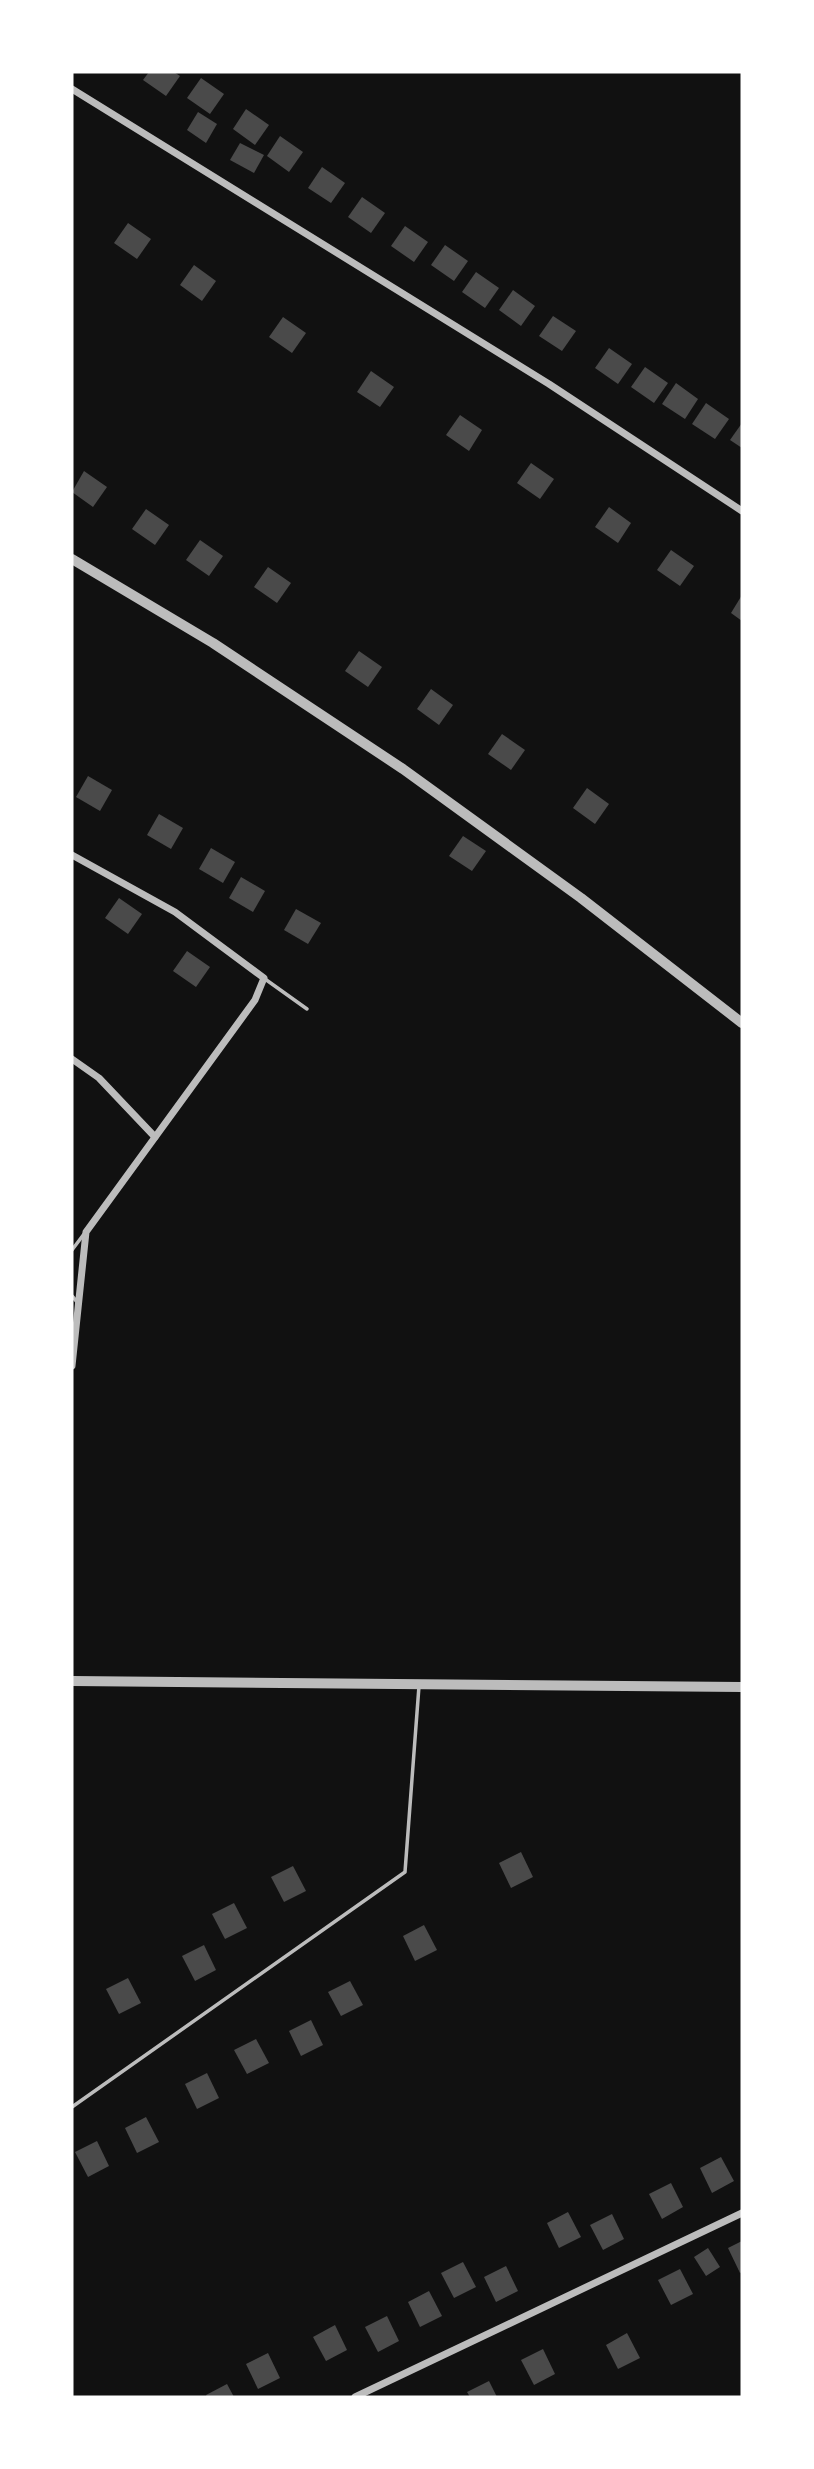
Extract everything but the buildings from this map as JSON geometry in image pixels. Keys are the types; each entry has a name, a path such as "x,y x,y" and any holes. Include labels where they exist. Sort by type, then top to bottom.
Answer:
{"street":[{"path":"72,89 549,384 742,511"},
{"path":"72,559 213,643 404,769 581,898 742,1023"},
{"path":"72,855 175,912 264,978 255,1000 86,1232 72,1366"},
{"path":"72,1059 99,1078 155,1137"},
{"path":"72,1681 742,1686"},
{"path":"355,2397 742,2213"}],"lane":[{"path":"264,978 307,1009"},
{"path":"72,1251 86,1232"},
{"path":"72,1296 80,1304"},
{"path":"72,2107 405,1872 419,1684"}]}
